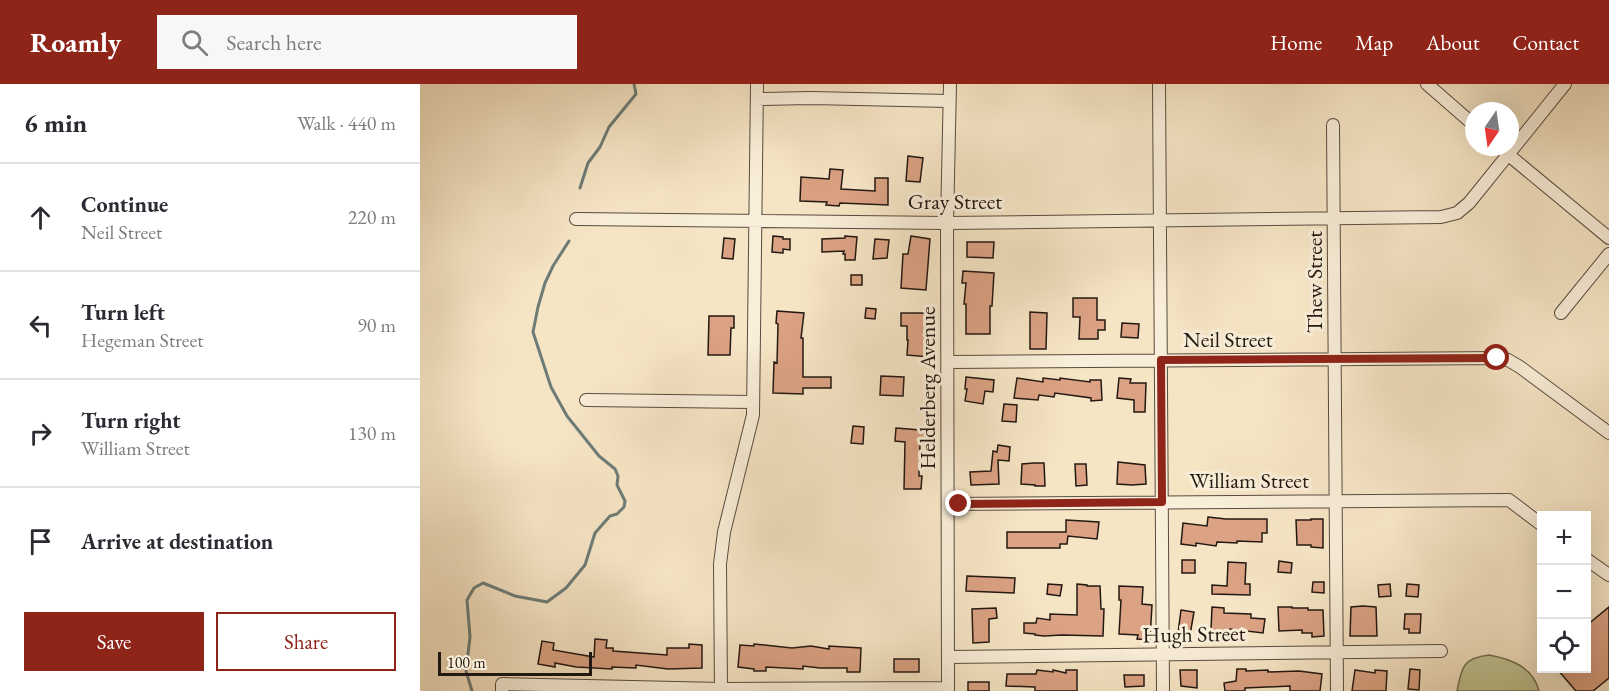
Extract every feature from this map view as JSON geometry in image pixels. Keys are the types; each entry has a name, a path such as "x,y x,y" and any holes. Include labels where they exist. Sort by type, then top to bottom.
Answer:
{"street":[{"path":"721,690 720,564 723,532 753,415 757,84"},
{"name":"Helderberg Avenue","path":"948,690 947,223 950,84"},
{"path":"1159,84 1163,691"},
{"path":"1427,84 1465,117"},
{"name":"Gray Street","path":"1519,134 1565,84"},
{"path":"757,99 949,101"},
{"name":"Thew Street","path":"1333,125 1338,691"},
{"name":"Gray Street","path":"576,219 947,223 1441,217 1457,213 1468,203 1500,156"},
{"path":"1509,156 1609,238"},
{"path":"1562,313 1609,254"},
{"name":"Neil Street","path":"948,362 1497,358 1508,360 1520,367 1609,433"},
{"path":"586,400 752,402"},
{"name":"William Street","path":"948,504 1509,500 1537,521"},
{"path":"1591,562 1609,575"},
{"name":"Hugh Street","path":"948,657 1441,651"},
{"path":"502,688 948,690"}],"green space":[{"path":"1489,655 1513,662 1526,670 1532,676 1539,691 1457,691 1465,665 1480,656"}],"building":[{"path":"908,156 923,158 920,182 906,181"},
{"path":"830,169 843,170 841,189 875,191 875,178 888,178 888,205 840,203 839,206 826,205 827,202 800,201 801,177 829,179"},
{"path":"773,236 790,239 790,250 783,249 783,253 772,252"},
{"path":"845,236 857,237 855,260 845,260 844,251 822,252 822,239 845,238"},
{"path":"911,236 930,239 926,290 901,288 903,254 908,254"},
{"path":"724,238 735,239 733,259 722,258"},
{"path":"875,239 889,240 887,258 873,259"},
{"path":"967,242 994,242 993,258 967,257"},
{"path":"963,271 994,273 992,306 990,306 990,334 966,334 966,304 964,304 966,283 962,283"},
{"path":"851,275 862,275 862,285 851,285"},
{"path":"1073,298 1097,298 1097,320 1105,320 1105,330 1098,330 1098,339 1079,339 1080,317 1073,317"},
{"path":"866,308 876,309 875,319 865,318"},
{"path":"777,311 804,313 801,338 803,338 803,377 831,377 831,388 803,388 803,394 773,393 774,362 777,363"},
{"path":"1030,312 1047,313 1046,349 1030,349"},
{"path":"901,313 930,313 930,357 907,355 907,326 901,326"},
{"path":"709,316 734,316 730,355 708,355"},
{"path":"1122,323 1139,324 1138,338 1121,337"},
{"path":"881,376 904,377 903,396 880,395"},
{"path":"966,377 994,380 993,392 985,391 983,404 965,401"},
{"path":"1017,378 1043,382 1043,378 1090,382 1090,380 1101,380 1102,400 1091,401 1091,398 1055,393 1054,397 1039,395 1038,400 1014,398"},
{"path":"1119,378 1131,379 1130,383 1146,383 1145,412 1134,412 1134,400 1117,398"},
{"path":"1004,404 1017,405 1016,422 1002,421"},
{"path":"853,426 864,427 863,444 851,443"},
{"path":"896,428 920,430 926,433 925,444 920,443 921,489 904,489 905,442 895,441"},
{"path":"998,445 1010,447 1009,461 998,460 999,484 971,485 970,472 991,471 993,451 997,452"},
{"path":"1118,462 1145,465 1146,484 1117,484"},
{"path":"1044,463 1045,486 1021,484 1022,464"},
{"path":"1075,464 1086,464 1087,485 1076,486"},
{"path":"1208,517 1267,519 1267,533 1262,533 1262,542 1217,542 1216,546 1196,543 1196,546 1181,544 1183,523 1207,526"},
{"path":"1323,519 1323,548 1297,545 1296,520"},
{"path":"1066,520 1099,522 1097,539 1068,536 1067,544 1060,544 1060,548 1007,548 1007,532 1066,532"},
{"path":"1182,560 1195,560 1195,573 1182,573"},
{"path":"1279,561 1292,563 1291,573 1278,572"},
{"path":"1228,562 1246,563 1245,584 1250,584 1250,595 1212,594 1212,585 1227,586"},
{"path":"967,576 1015,578 1014,593 966,591"},
{"path":"1313,582 1324,582 1324,593 1312,592"},
{"path":"1048,584 1062,585 1060,596 1047,594"},
{"path":"1077,584 1100,586 1101,609 1104,609 1103,636 1044,636 1024,633 1024,623 1036,623 1037,618 1050,620 1050,614 1077,615"},
{"path":"1390,584 1391,596 1379,597 1378,585"},
{"path":"1407,584 1419,585 1418,597 1406,596"},
{"path":"1119,586 1143,587 1142,604 1152,605 1150,640 1137,639 1138,635 1119,634 1121,600 1119,600"},
{"path":"1212,607 1224,608 1224,613 1251,614 1251,618 1265,619 1263,633 1230,629 1230,631 1211,630"},
{"path":"1278,607 1323,610 1324,636 1312,637 1312,633 1302,633 1302,630 1279,631"},
{"path":"1351,607 1376,607 1377,636 1350,636"},
{"path":"1609,607 1609,678 1593,691 1576,691 1560,673 1591,673 1591,622"},
{"path":"996,608 997,618 989,619 989,642 973,643 972,609"},
{"path":"1181,610 1194,612 1190,635 1178,633"},
{"path":"1405,614 1421,614 1420,633 1409,633 1409,629 1404,629"},
{"path":"595,639 607,640 606,648 613,648 613,651 667,655 667,648 689,648 689,644 702,645 702,668 668,669 636,665 636,668 612,667 612,669 555,663 555,667 538,664 542,641 554,643 553,650 594,657"},
{"path":"754,644 792,648 811,646 829,649 829,646 861,648 860,672 847,672 847,668 803,666 803,669 766,667 766,671 738,667 740,645 754,646"},
{"path":"894,659 919,659 919,672 894,672"},
{"path":"1237,669 1322,674 1320,691 1290,691 1290,686 1225,691 1224,683 1236,681"},
{"path":"1410,669 1420,670 1419,690 1408,689"},
{"path":"1037,670 1066,673 1066,670 1077,670 1077,691 1035,691 1035,687 1006,686 1007,674 1036,674"},
{"path":"1180,670 1197,670 1197,688 1181,686"},
{"path":"1355,670 1375,673 1375,670 1387,671 1386,691 1352,691"},
{"path":"1124,675 1144,675 1144,686 1125,687"},
{"path":"968,682 989,682 989,691 968,691"}],"waterway":[{"path":"580,188 588,163 600,147 609,127 636,94 634,84"},
{"path":"472,691 466,671 470,637 467,600 474,588 483,583 515,596 547,602 566,588 585,565 595,533 610,516 617,514 624,507 625,501 617,485 618,476 615,469 599,456 567,416 551,387 533,332 545,283 569,241"}],"route":[{"path":"959,504 1162,502 1161,360 1497,358"}]}
